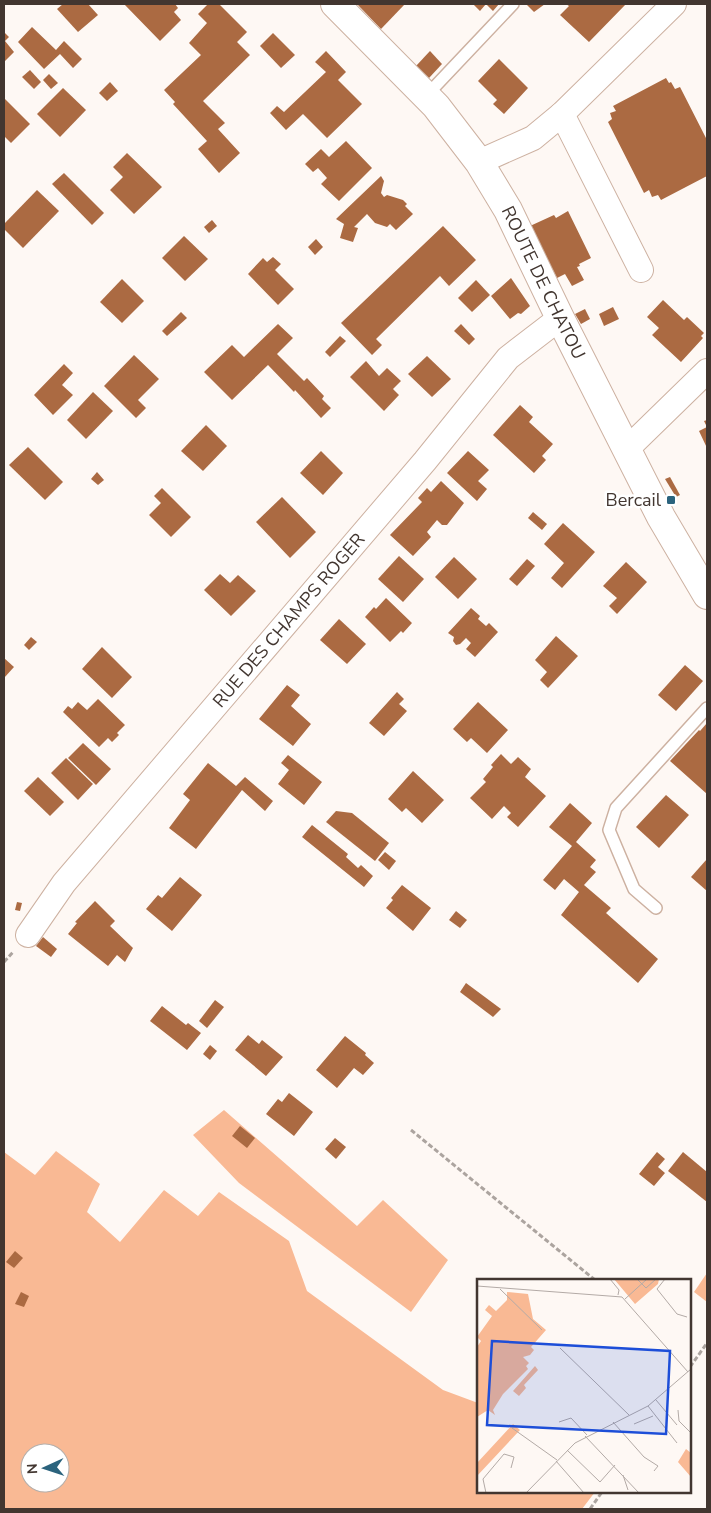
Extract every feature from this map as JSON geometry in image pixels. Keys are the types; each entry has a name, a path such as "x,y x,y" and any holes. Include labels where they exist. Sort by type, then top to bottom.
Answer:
{"street":[{"name":"ROUTE DE CHATOU","path":"335,4 436,106 480,162 508,210 560,318 661,517 707,595"},
{"path":"480,162 533,138 562,114 674,4"},
{"path":"562,114 641,270"},
{"name":"RUE DES CHAMPS ROGER","path":"28,935 64,883 418,468 508,358 560,318"},
{"path":"627,449 707,370"}],"lane":[{"path":"426,96 512,4"},
{"path":"656,908 634,889 609,830 616,808 707,708"}],"path":[{"path":"411,1130 594,1279"},
{"path":"691,1366 707,1343"},
{"path":"590,1509 601,1493"}],"shaded area":[{"path":"224,1110 357,1226 383,1200 448,1260 411,1312 239,1183 193,1135"},
{"path":"56,1151 100,1184 87,1212 120,1242 164,1190 198,1216 219,1192 289,1241 307,1291 443,1390 477,1403 477,1493 594,1493 582,1509 4,1509 4,1152 35,1175"},
{"path":"707,1273 707,1302 694,1292"}],"building":[{"path":"63,4 88,4 98,15 78,32 57,9"},
{"path":"124,4 175,4 178,8 174,12 181,20 160,41"},
{"path":"208,4 219,4 247,32 237,42 250,55 203,101 225,123 218,129 240,153 219,173 198,149 207,141 173,104 175,102 164,90 201,55 189,43 207,23 198,14"},
{"path":"357,4 405,4 381,29"},
{"path":"473,4 486,4 480,11"},
{"path":"486,4 499,4 493,11"},
{"path":"526,4 545,4 534,12"},
{"path":"566,4 626,4 589,42 560,15 569,6"},
{"path":"32,27 56,50 64,41 82,59 73,68 60,54 44,69 18,42"},
{"path":"4,32 9,37 5,41 14,52 5,61"},
{"path":"273,33 295,55 281,68 260,46"},
{"path":"326,51 346,72 338,80 362,104 327,138 303,114 286,130 270,113 277,106 284,112 326,72 315,62"},
{"path":"430,51 442,64 429,78 416,66"},
{"path":"499,59 528,88 504,114 493,104 497,100 478,81"},
{"path":"30,70 41,82 34,89 22,77"},
{"path":"49,74 58,83 51,89 43,80"},
{"path":"666,78 675,89 680,87 707,140 707,176 661,200 658,195 652,197 649,190 644,193 608,122 612,119 610,113 616,111 613,106"},
{"path":"110,82 118,91 107,101 99,93"},
{"path":"63,88 86,110 60,137 37,114"},
{"path":"4,98 30,124 11,143 4,136"},
{"path":"346,141 372,168 339,201 321,184 327,178 318,168 313,172 305,164 321,149 329,157"},
{"path":"127,153 162,187 134,214 110,190 123,177 113,167"},
{"path":"64,173 104,213 92,225 52,184"},
{"path":"381,176 384,181 381,193 384,197 387,195 403,200 407,204 405,206 413,214 396,230 390,224 387,227 375,223 367,214 354,227 358,228 353,242 340,238 344,224 336,219"},
{"path":"37,190 59,211 23,248 4,229 4,224"},
{"path":"568,211 591,258 577,267 584,280 572,286 565,274 557,278 530,226 554,215 556,218"},
{"path":"212,220 217,226 209,233 204,227"},
{"path":"443,226 476,260 449,286 440,276 376,339 382,345 372,355 341,323"},
{"path":"184,236 208,259 185,281 162,258"},
{"path":"316,239 323,247 315,255 308,247"},
{"path":"273,257 281,264 275,270 294,289 278,305 248,274 263,258 267,262"},
{"path":"511,278 530,306 521,314 518,313 510,319 491,296"},
{"path":"122,279 144,301 122,323 100,302"},
{"path":"476,280 490,295 472,312 458,298"},
{"path":"663,300 684,320 687,317 704,333 701,336 703,338 681,362 652,335 659,328 647,317"},
{"path":"613,307 619,319 604,326 599,314"},
{"path":"585,309 590,319 581,324 575,314"},
{"path":"181,312 187,318 167,336 162,331"},
{"path":"278,324 293,338 277,354 304,381 307,378 324,396 322,399 331,408 321,418 268,365 232,400 204,372 232,345 244,357"},
{"path":"461,324 475,339 469,345 454,331"},
{"path":"340,336 346,341 330,357 325,352"},
{"path":"134,355 159,379 138,400 146,408 136,418 104,386"},
{"path":"427,356 451,379 432,397 408,374"},
{"path":"366,361 379,376 387,368 401,381 393,389 399,395 384,411 350,377"},
{"path":"64,364 73,373 62,385 73,395 53,415 34,395"},
{"path":"93,392 113,411 86,439 67,420"},
{"path":"520,405 533,417 529,422 553,444 542,456 546,460 534,473 493,435"},
{"path":"206,425 227,446 203,471 181,451"},
{"path":"707,427 707,448 699,431"},
{"path":"28,447 63,482 45,500 9,465"},
{"path":"321,451 343,473 323,495 300,473"},
{"path":"468,451 489,470 478,481 487,489 477,501 447,473"},
{"path":"97,472 104,480 98,485 91,479"},
{"path":"670,477 680,495 676,497 665,479"},
{"path":"441,481 464,503 447,525 442,525 437,520 427,532 431,537 413,556 390,535 422,502 418,498 427,488 431,492"},
{"path":"162,488 191,517 171,537 149,515 161,503 154,496"},
{"path":"282,497 316,532 290,558 256,522"},
{"path":"533,512 547,524 542,530 528,518"},
{"path":"563,523 595,552 562,588 551,578 564,563 544,544"},
{"path":"399,556 424,579 403,602 378,579"},
{"path":"454,557 477,579 458,599 435,577"},
{"path":"527,559 535,566 517,586 509,579"},
{"path":"626,562 647,582 617,614 609,606 617,598 603,586"},
{"path":"220,574 230,583 238,575 256,591 231,616 204,590"},
{"path":"386,598 412,623 403,633 401,631 390,642 365,617"},
{"path":"471,608 480,616 478,619 486,626 489,623 498,632 475,657 466,649 471,643 466,638 456,645 453,641 454,637 448,633"},
{"path":"339,619 366,644 347,664 320,640"},
{"path":"556,636 578,656 548,688 540,680 547,672 535,660"},
{"path":"31,637 37,642 29,650 24,645"},
{"path":"102,647 132,677 112,698 82,669"},
{"path":"4,658 14,667 4,678"},
{"path":"685,665 703,681 676,711 658,695"},
{"path":"287,685 300,695 291,706 311,724 293,746 259,719"},
{"path":"397,692 404,699 399,704 407,711 384,736 369,723"},
{"path":"98,699 125,725 112,742 108,738 99,747 63,712 68,706 72,709 78,702 87,710"},
{"path":"478,702 508,730 487,753 471,738 467,742 453,729"},
{"path":"707,723 707,794 670,761"},
{"path":"83,743 111,769 96,785 68,758"},
{"path":"501,754 511,764 518,757 531,769 525,777 546,796 518,827 507,817 511,813 504,806 492,819 470,798 486,782 483,779 493,767 491,765"},
{"path":"288,755 322,782 304,805 278,784 289,770 281,763"},
{"path":"66,758 93,784 78,800 51,773"},
{"path":"208,763 236,786 245,777 273,801 265,811 242,790 196,849 169,828 190,800 183,794"},
{"path":"413,771 444,800 422,823 406,808 402,812 388,799"},
{"path":"38,777 64,802 50,816 24,791"},
{"path":"666,795 689,815 659,848 636,827"},
{"path":"570,803 592,823 576,842 596,860 590,867 596,872 584,885 611,908 606,913 658,959 638,983 561,915 579,892 564,879 555,890 543,880 572,846 549,827"},
{"path":"336,811 352,813 389,843 375,861 326,822"},
{"path":"312,825 348,854 346,857 358,868 361,865 373,876 364,887 302,837"},
{"path":"385,852 396,861 389,870 378,860"},
{"path":"707,859 707,891 691,877"},
{"path":"180,877 202,895 172,931 146,909 158,895 162,898"},
{"path":"402,885 431,908 413,931 386,908 393,900 391,898"},
{"path":"95,901 115,921 110,926 133,948 125,962 117,955 108,966 68,934 77,923 75,922"},
{"path":"17,902 22,903 20,911 15,910"},
{"path":"456,911 467,920 460,928 449,920"},
{"path":"43,937 57,949 51,957 36,946"},
{"path":"466,983 501,1009 493,1017 460,992"},
{"path":"215,1000 224,1007 207,1028 199,1021"},
{"path":"162,1006 186,1025 188,1023 201,1033 187,1050 150,1021"},
{"path":"248,1035 259,1044 262,1040 283,1057 266,1076 235,1050"},
{"path":"345,1036 366,1053 365,1055 374,1063 363,1075 354,1068 337,1088 316,1070"},
{"path":"210,1045 217,1051 210,1060 203,1054"},
{"path":"289,1093 313,1112 294,1136 266,1114 278,1099 282,1102"},
{"path":"240,1126 255,1138 247,1148 232,1136"},
{"path":"335,1138 346,1147 336,1159 325,1149"},
{"path":"657,1152 665,1159 658,1167 665,1173 654,1186 639,1174"},
{"path":"683,1152 707,1172 707,1202 668,1171"},
{"path":"15,1251 23,1258 14,1268 6,1262"},
{"path":"21,1292 29,1296 24,1307 15,1304"}],"place":[{"name":"Bercail","path":"671,500"}]}
